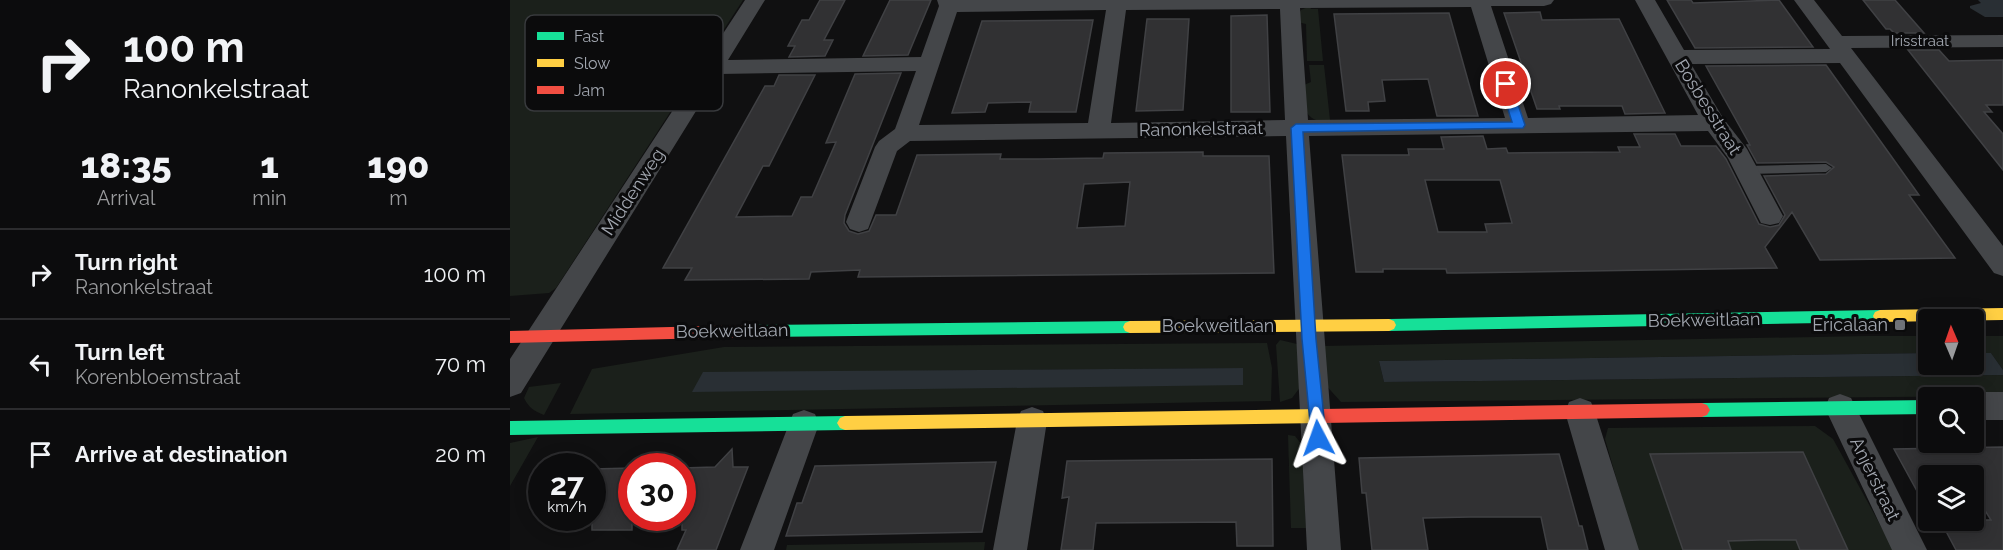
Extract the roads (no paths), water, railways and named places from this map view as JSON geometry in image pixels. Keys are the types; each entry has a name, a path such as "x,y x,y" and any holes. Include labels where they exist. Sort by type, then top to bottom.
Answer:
{"street":[{"name":"Middenweg","path":"723,51 755,0"},
{"path":"859,222 888,147 905,133 948,3 1117,4 1544,0"},
{"name":"Bosbesstraat","path":"1645,0 1713,123 1726,135 1747,170 1770,216"},
{"path":"1804,0 2003,266"},
{"path":"1289,1 1324,550"},
{"path":"1479,1 1519,125"},
{"path":"1098,130 1117,4"},
{"name":"Irisstraat","path":"1677,57 2003,41"},
{"path":"723,67 928,64"},
{"name":"Middenweg","path":"510,384 685,111"},
{"name":"Ranonkelstraat","path":"905,133 1713,123"},
{"name":"Boekweitlaan","path":"510,337 819,329 1308,326 2003,314"},
{"path":"1984,406 2003,406"},
{"path":"510,428 1918,407"},
{"name":"Anjerstraat","path":"1840,408 1910,550"},
{"path":"1580,412 1622,550"},
{"path":"1010,550 1032,421"},
{"path":"757,550 804,424"}],"lane":[{"path":"1747,170 1826,168"}],"place":[{"name":"Ericalaan","path":"1900,325"}]}
